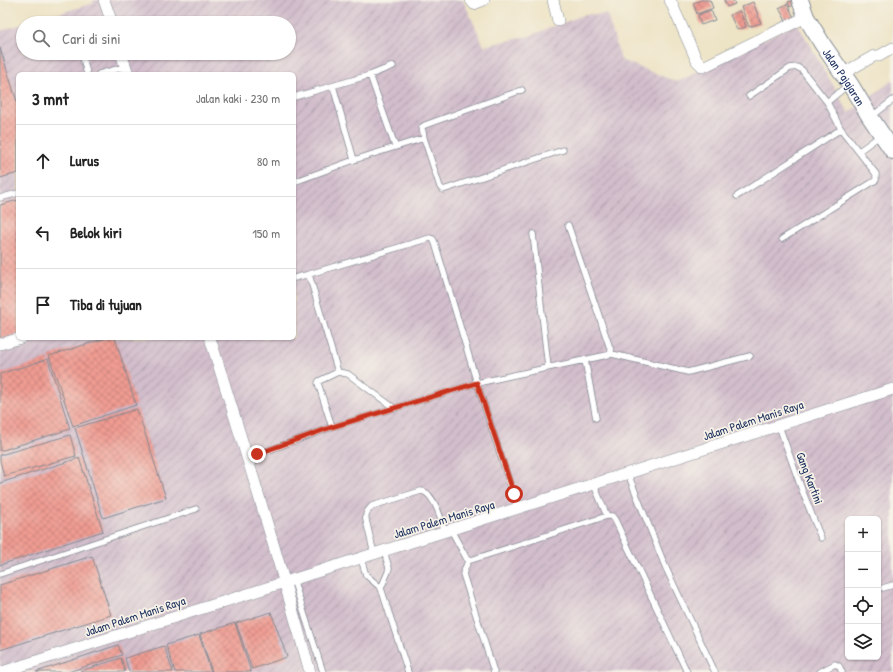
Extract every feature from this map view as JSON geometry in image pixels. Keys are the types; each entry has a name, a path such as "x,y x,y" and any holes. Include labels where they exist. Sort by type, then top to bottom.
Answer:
{"main road":[{"name":"Jalan Pajajaran","path":"800,0 806,17 823,45 893,150"}],"street":[{"path":"104,0 110,16"},
{"path":"471,0 474,4 484,0"},
{"path":"553,0 558,21"},
{"path":"670,0 697,62 703,66 707,66 806,17"},
{"path":"846,79 874,56 879,56 893,48"},
{"path":"123,60 126,71"},
{"path":"0,344 16,339"},
{"path":"211,340 289,581 310,672"},
{"name":"Jalam Palem Manis Raya","path":"2,672 893,389"}],"lane":[{"path":"84,60 87,72"},
{"path":"296,96 370,75 393,66"},
{"path":"748,96 790,68 797,67 802,70 826,102 840,129 876,174 876,180 782,239"},
{"path":"370,75 395,146"},
{"path":"826,102 846,79"},
{"path":"333,86 354,160"},
{"path":"522,90 422,127 440,188 443,190 563,150"},
{"path":"870,117 893,100"},
{"path":"737,196 840,129"},
{"path":"858,151 882,134"},
{"path":"296,181 395,146 424,138"},
{"path":"0,198 16,194"},
{"path":"568,225 612,354"},
{"path":"533,234 548,367"},
{"path":"296,278 430,238 433,239 477,383 518,509"},
{"path":"306,275 310,278 312,283 338,372"},
{"path":"248,458 332,427 394,408 477,383 548,367 612,354 688,372 750,356"},
{"path":"584,360 596,418"},
{"path":"332,427 318,383 319,381 338,372 348,374 394,408"},
{"name":"Gang Kartini","path":"778,426 821,538"},
{"path":"628,474 665,566 715,672"},
{"path":"594,485 607,516"},
{"path":"381,588 389,568 379,553 366,520 367,512 372,506 425,491 429,494 433,501 443,524 468,561"},
{"path":"0,574 196,509"},
{"path":"468,561 607,516 612,516 687,672"},
{"path":"360,559 366,575 381,588 408,672"},
{"path":"468,561 463,574 494,672"},
{"path":"289,581 322,672"},
{"path":"882,588 893,585"},
{"path":"820,672 835,664 840,666 842,672"}],"shaded area":[{"path":"93,0 463,0 484,46 529,36 586,14 607,15 621,60 677,82 797,23 849,113 893,80 893,672 0,672 0,31 16,26 16,60 296,60 296,16 50,16 94,3"}],"building":[{"path":"701,0 710,0 713,8 697,14 693,3"},
{"path":"724,0 733,0 735,4 727,7"},
{"path":"793,0 795,4 790,7 788,2"},
{"path":"753,2 761,23 749,27 741,7"},
{"path":"787,4 795,19 787,23 779,8"},
{"path":"711,10 715,20 701,25 698,15"},
{"path":"740,11 746,27 737,30 730,15"},
{"path":"0,48 16,99 16,174 0,178"},
{"path":"16,201 16,335 0,340 0,205"},
{"path":"100,340 116,340 136,405 73,426 49,356"},
{"path":"48,359 70,429 0,451 0,374"},
{"path":"137,409 166,498 103,518 75,428"},
{"path":"70,435 76,456 4,476 0,455"},
{"path":"79,458 103,531 0,565 0,483"},
{"path":"92,556 111,615 0,650 0,585"},
{"path":"271,612 287,657 252,669 236,623"},
{"path":"235,623 251,672 212,672 200,634"},
{"path":"199,635 211,672 175,672 166,645"},
{"path":"118,645 122,655 68,672 36,672"},
{"path":"164,646 173,672 129,672 125,658"},
{"path":"121,658 125,672 80,671"}],"route":[{"path":"257,454 332,427 477,383 514,494"}]}
